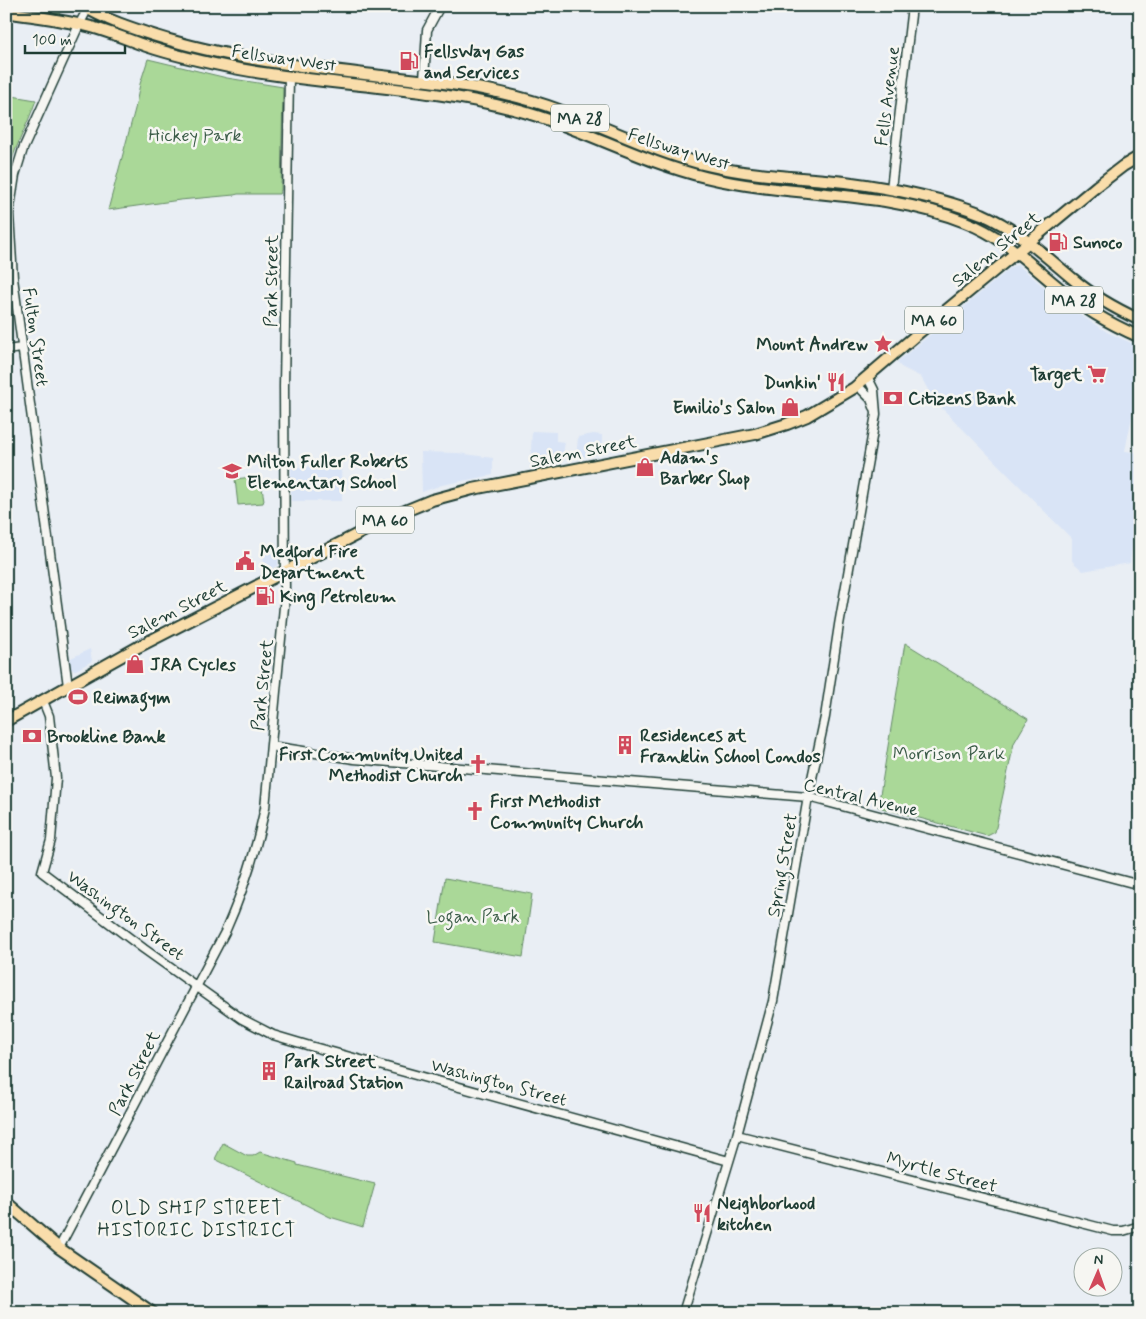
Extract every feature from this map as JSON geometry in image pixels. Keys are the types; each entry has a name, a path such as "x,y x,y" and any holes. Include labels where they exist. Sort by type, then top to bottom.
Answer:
{"main road":[{"name":"Fellsway West","path":"87,7 133,28 180,43 232,55 303,66 424,80 488,90 540,103 662,152 712,166 745,172 844,182 927,197 973,211 1008,227 1030,242 1093,294 1140,320"},
{"name":"Fellsway West","path":"6,12 95,28 149,47 195,60 238,69 459,98 510,108 552,120 652,161 706,177 760,187 866,198 935,212 966,222 989,233 1017,252 1060,290 1084,307 1113,324 1140,336"},
{"name":"Salem Street","path":"6,719 43,701 144,644 393,516 432,500 473,489 690,447 771,429 813,412 858,386 915,336 1118,169 1140,156"},
{"path":"6,1202 59,1248 153,1313"}],"street":[{"path":"424,80 427,30 440,6"},
{"name":"Fells Avenue","path":"891,189 912,6"},
{"name":"Fulton Street","path":"68,686 13,278 9,227 10,199 23,149 87,7"},
{"name":"Park Street","path":"59,1248 94,1184 234,911 258,842 265,808 284,611 284,386 289,77"},
{"path":"6,350 22,348"},
{"name":"Spring Street","path":"683,1313 737,1135 773,1001 808,797 825,717 876,414 876,398 868,378"},
{"path":"858,386 871,399 876,414"},
{"name":"Washington Street","path":"43,701 50,716 56,778 51,840 42,872 144,949 250,1024 273,1035 729,1161"},
{"name":"Central Avenue","path":"271,746 354,759 808,797 1140,885"},
{"name":"Myrtle Street","path":"737,1135 1113,1231 1123,1231 1140,1226"}],"shaded area":[{"path":"1018,265 1077,313 1107,332 1140,347 1140,377 1125,451 1140,453 1140,478 1130,563 1083,571 1072,561 1072,539 933,399 921,377 901,367 897,362 1013,266"},
{"path":"532,431 556,432 556,441 565,442 562,461 530,467"},
{"path":"593,434 602,435 602,453 576,458 578,437"},
{"path":"421,452 458,453 493,458 493,475 442,485 422,492"},
{"path":"341,466 342,501 291,501 291,467"},
{"path":"278,547 278,565 264,573 263,548"},
{"path":"90,649 92,661 76,670 70,669 69,659"}],"green space":[{"path":"15,6 64,6 59,14"},
{"name":"Hickey Park","path":"148,59 227,78 283,87 281,190 279,194 238,194 108,210"},
{"path":"6,95 36,100 12,159 6,180"},
{"path":"260,476 263,503 238,505 235,479"},
{"name":"Morrison Park","path":"905,643 1028,719 1014,743 995,832 987,836 878,807"},
{"name":"Logan Park","path":"445,878 532,894 523,957 435,942"},
{"path":"223,1143 247,1156 253,1156 260,1152 297,1163 297,1165 375,1184 363,1227 330,1217 215,1159"}],"place":[{"name":"FellsWay Gas and Services","path":"409,61"},
{"name":"Sunoco","path":"1058,242"},
{"name":"Mount Andrew","path":"883,344"},
{"name":"Target","path":"1097,374"},
{"name":"Dunkin'","path":"836,382"},
{"name":"Citizens Bank","path":"893,398"},
{"name":"Emilio's Salon","path":"790,407"},
{"name":"Adam's Barber Shop","path":"645,467"},
{"name":"Milton Fuller Roberts Elementary School","path":"232,471"},
{"name":"Medford Fire Department","path":"245,561"},
{"name":"King Petroleum","path":"265,596"},
{"name":"JRA Cycles","path":"135,664"},
{"name":"Reimagym","path":"78,697"},
{"name":"Brookline Bank","path":"32,736"},
{"name":"Residences at Franklin School Condos","path":"625,745"},
{"name":"First Community United Methodist Church","path":"478,764"},
{"name":"First Methodist Community Church","path":"475,811"},
{"name":"Park Street Railroad Station","path":"269,1071"},
{"name":"Neighborhood kitchen","path":"702,1213"}],"district":[{"name":"OLD SHIP STREET HISTORIC DISTRICT","path":"197,1218"}]}
